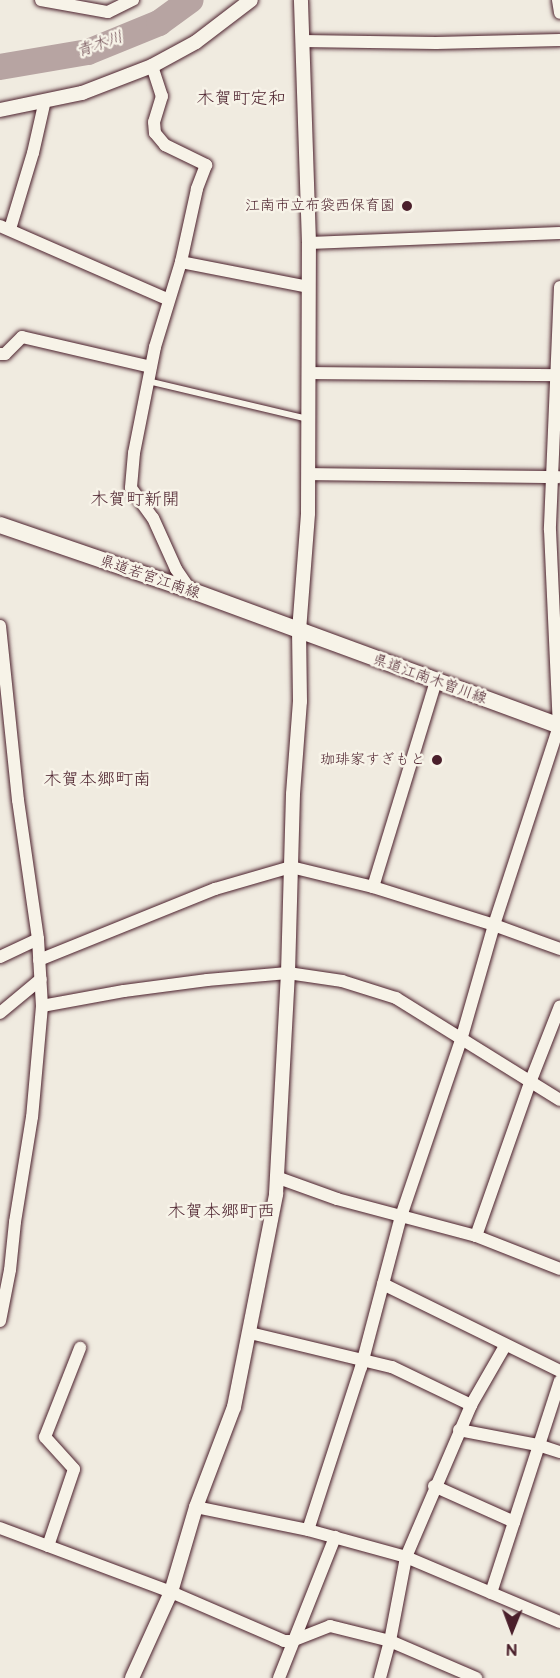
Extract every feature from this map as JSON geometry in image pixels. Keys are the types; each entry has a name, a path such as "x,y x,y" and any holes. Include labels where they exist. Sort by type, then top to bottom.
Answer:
{"main road":[{"name":"県道若宮江南線","path":"0,525 190,590 299,632"},
{"name":"県道江南木曽川線","path":"299,632 560,726"}],"street":[{"path":"41,0 102,6 108,12 134,0"},
{"path":"0,110 82,93 152,66 196,42 251,0"},
{"path":"132,1678 171,1592 196,1507 234,1407 276,1194 300,701 299,632 309,474 309,243 301,0"},
{"path":"558,0 560,13"},
{"path":"302,41 436,43 560,40"},
{"path":"152,66 162,96 154,122 154,133 165,145 206,165 197,189 181,262 151,367 134,453 131,488 153,518 176,569 190,590"},
{"path":"45,100 33,153 5,228 169,300"},
{"path":"309,243 560,233"},
{"path":"181,262 309,287"},
{"path":"308,1530 363,1360 401,1216 461,1040 494,925 560,726 550,530 556,477 560,287"},
{"path":"0,354 5,354 21,337 151,367"},
{"path":"310,374 558,375"},
{"path":"309,474 556,477"},
{"path":"0,626 18,800 38,939 42,1006 32,1117 15,1222 10,1270 0,1322"},
{"path":"374,887 436,681"},
{"path":"39,960 215,889 291,867 374,887 494,925 560,949"},
{"path":"0,957 38,939"},
{"path":"42,1006 124,991 288,973 342,981 396,998 560,1100"},
{"path":"0,1013 41,979"},
{"path":"476,1236 531,1080 560,1006"},
{"path":"276,1178 337,1199 476,1236 560,1269"},
{"path":"383,1284 505,1346 560,1371"},
{"path":"250,1333 392,1367 471,1405"},
{"path":"380,1678 390,1641 406,1557 459,1430 505,1346"},
{"path":"48,1546 74,1469 45,1437 80,1348"},
{"path":"490,1593 560,1381"},
{"path":"459,1430 538,1445 560,1452"},
{"path":"434,1486 513,1522"},
{"path":"196,1507 308,1530 406,1557 560,1622"},
{"path":"0,1528 171,1592 284,1641 292,1641 330,1626 390,1641 476,1678"},
{"path":"279,1678 335,1537"}],"lane":[{"path":"148,381 310,419"}],"waterway":[{"name":"青木川","path":"0,67 88,52 159,23 191,0"}],"place":[{"name":"江南市立布袋西保育園","path":"407,206"},
{"name":"珈琲家すぎもと","path":"437,760"}],"district":[{"name":"木賀町定和","path":"241,99"},
{"name":"木賀町新開","path":"135,500"},
{"name":"木賀本郷町南","path":"97,780"},
{"name":"木賀本郷町西","path":"221,1212"}]}
